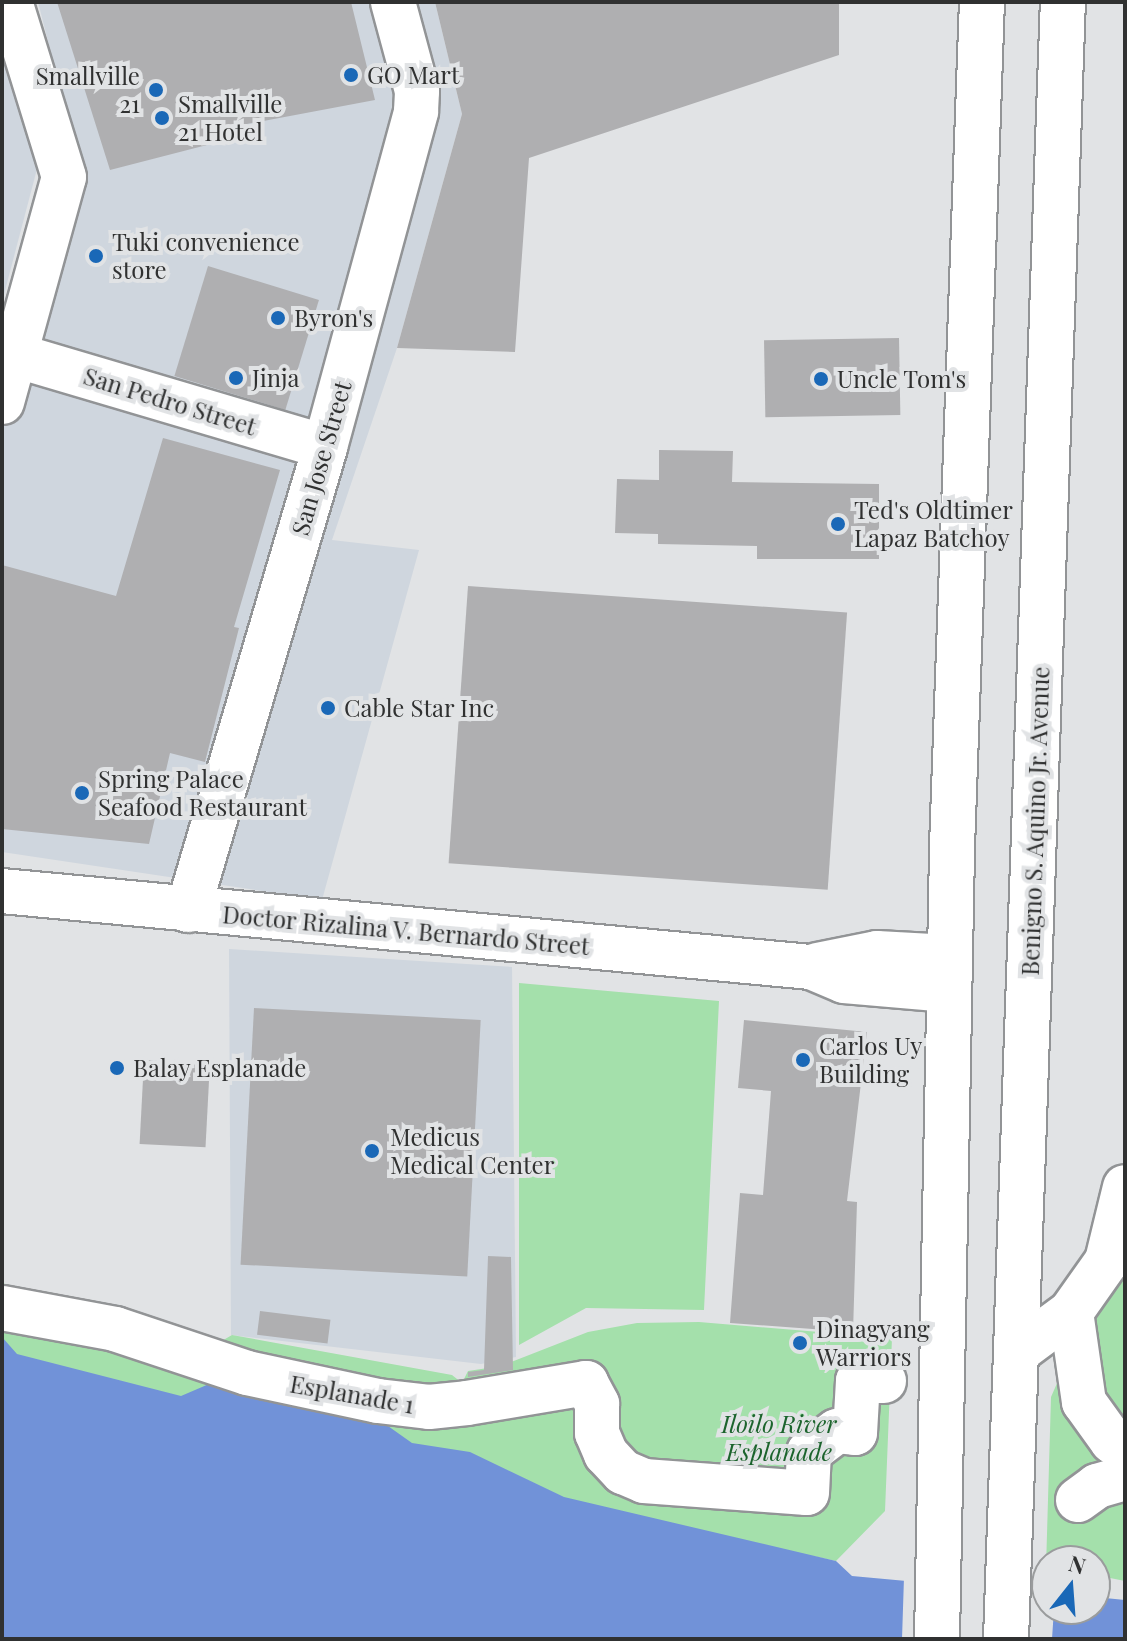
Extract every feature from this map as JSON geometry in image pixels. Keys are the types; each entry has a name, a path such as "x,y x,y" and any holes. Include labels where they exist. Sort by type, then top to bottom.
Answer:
{"main road":[{"path":"2,402 64,177 10,2"},
{"name":"San Jose Street","path":"188,910 325,447 416,111 417,91 393,2"},
{"path":"937,1639 949,974 982,2"},
{"name":"Benigno S. Aquino Jr. Avenue","path":"1006,1639 1063,2"},
{"name":"San Pedro Street","path":"15,355 325,447"},
{"name":"Doctor Rizalina V. Bernardo Street","path":"2,891 811,967 877,953 949,974"},
{"path":"1017,1352 1071,1312 1107,1261 1125,1187"},
{"name":"Esplanade 1","path":"2,1308 115,1329 247,1373 378,1401 429,1407 586,1383 597,1404 597,1433 606,1454 623,1472 644,1481 807,1493 809,1452 837,1431 855,1433 858,1381 884,1381"},
{"path":"1071,1312 1084,1402 1112,1441 1125,1450"},
{"path":"1078,1500 1097,1486 1125,1478"}],"shaded area":[{"path":"38,2 435,2 462,114 397,348 332,540 419,550 322,900 2,852 2,343 64,104"},
{"path":"2,21 42,150 2,302"},
{"name":"Medicus Medical Center","path":"229,949 512,967 516,1357 481,1364 231,1335"}],"green space":[{"path":"519,983 719,1001 704,1310 586,1308 519,1345"},
{"path":"1125,1274 1125,1581 1111,1578 1111,1545 1047,1545 1051,1397 1086,1317"},
{"name":"Iloilo River Esplanade","path":"2,1283 220,1342 232,1335 452,1375 462,1383 468,1371 501,1366 588,1332 637,1323 699,1322 892,1338 885,1511 836,1561 813,1556 775,1571 2,1374"}],"water":[{"path":"2,1337 17,1354 181,1396 216,1381 371,1414 412,1443 470,1452 564,1497 836,1561 852,1576 1031,1593 1031,1625 1111,1625 1111,1599 1125,1600 1125,1639 2,1639"}],"pier":[{"path":"904,1577 1031,1589 1031,1625 1053,1625 1052,1639 902,1639"}],"building":[{"path":"57,2 351,2 375,100 231,127 234,138 110,170"},
{"path":"435,2 839,2 839,55 529,158 515,352 397,348 462,114"},
{"path":"208,266 319,300 285,410 174,376"},
{"path":"899,338 900,415 765,417 764,340"},
{"path":"163,438 280,470 234,627 239,628 205,762 170,753 149,844 2,829 2,565 116,596"},
{"path":"659,450 733,451 732,482 879,484 879,559 757,559 757,546 658,544 658,534 615,533 617,479 659,480"},
{"path":"468,586 847,613 828,890 449,863"},
{"path":"254,1008 481,1020 467,1277 241,1265"},
{"path":"744,1020 867,1032 847,1201 857,1202 853,1332 730,1323 740,1193 763,1195 771,1091 738,1088"},
{"path":"144,1060 210,1063 206,1147 140,1144"},
{"path":"488,1256 511,1257 513,1370 468,1377 468,1372 484,1370"},
{"path":"260,1311 330,1320 328,1343 257,1335"}],"place":[{"name":"GO Mart","path":"351,75"},
{"name":"Smallville 21","path":"156,90"},
{"name":"Smallville 21 Hotel","path":"162,118"},
{"name":"Tuki convenience store","path":"96,256"},
{"name":"Byron's","path":"278,318"},
{"name":"Jinja","path":"236,378"},
{"name":"Uncle Tom's","path":"821,379"},
{"name":"Ted's Oldtimer Lapaz Batchoy","path":"838,524"},
{"name":"Cable Star Inc","path":"328,708"},
{"name":"Spring Palace Seafood Restaurant","path":"82,793"},
{"name":"Carlos Uy Building","path":"803,1060"},
{"name":"Balay Esplanade","path":"117,1068"},
{"name":"Medicus Medical Center","path":"372,1151"},
{"name":"Dinagyang Warriors","path":"800,1343"}]}
